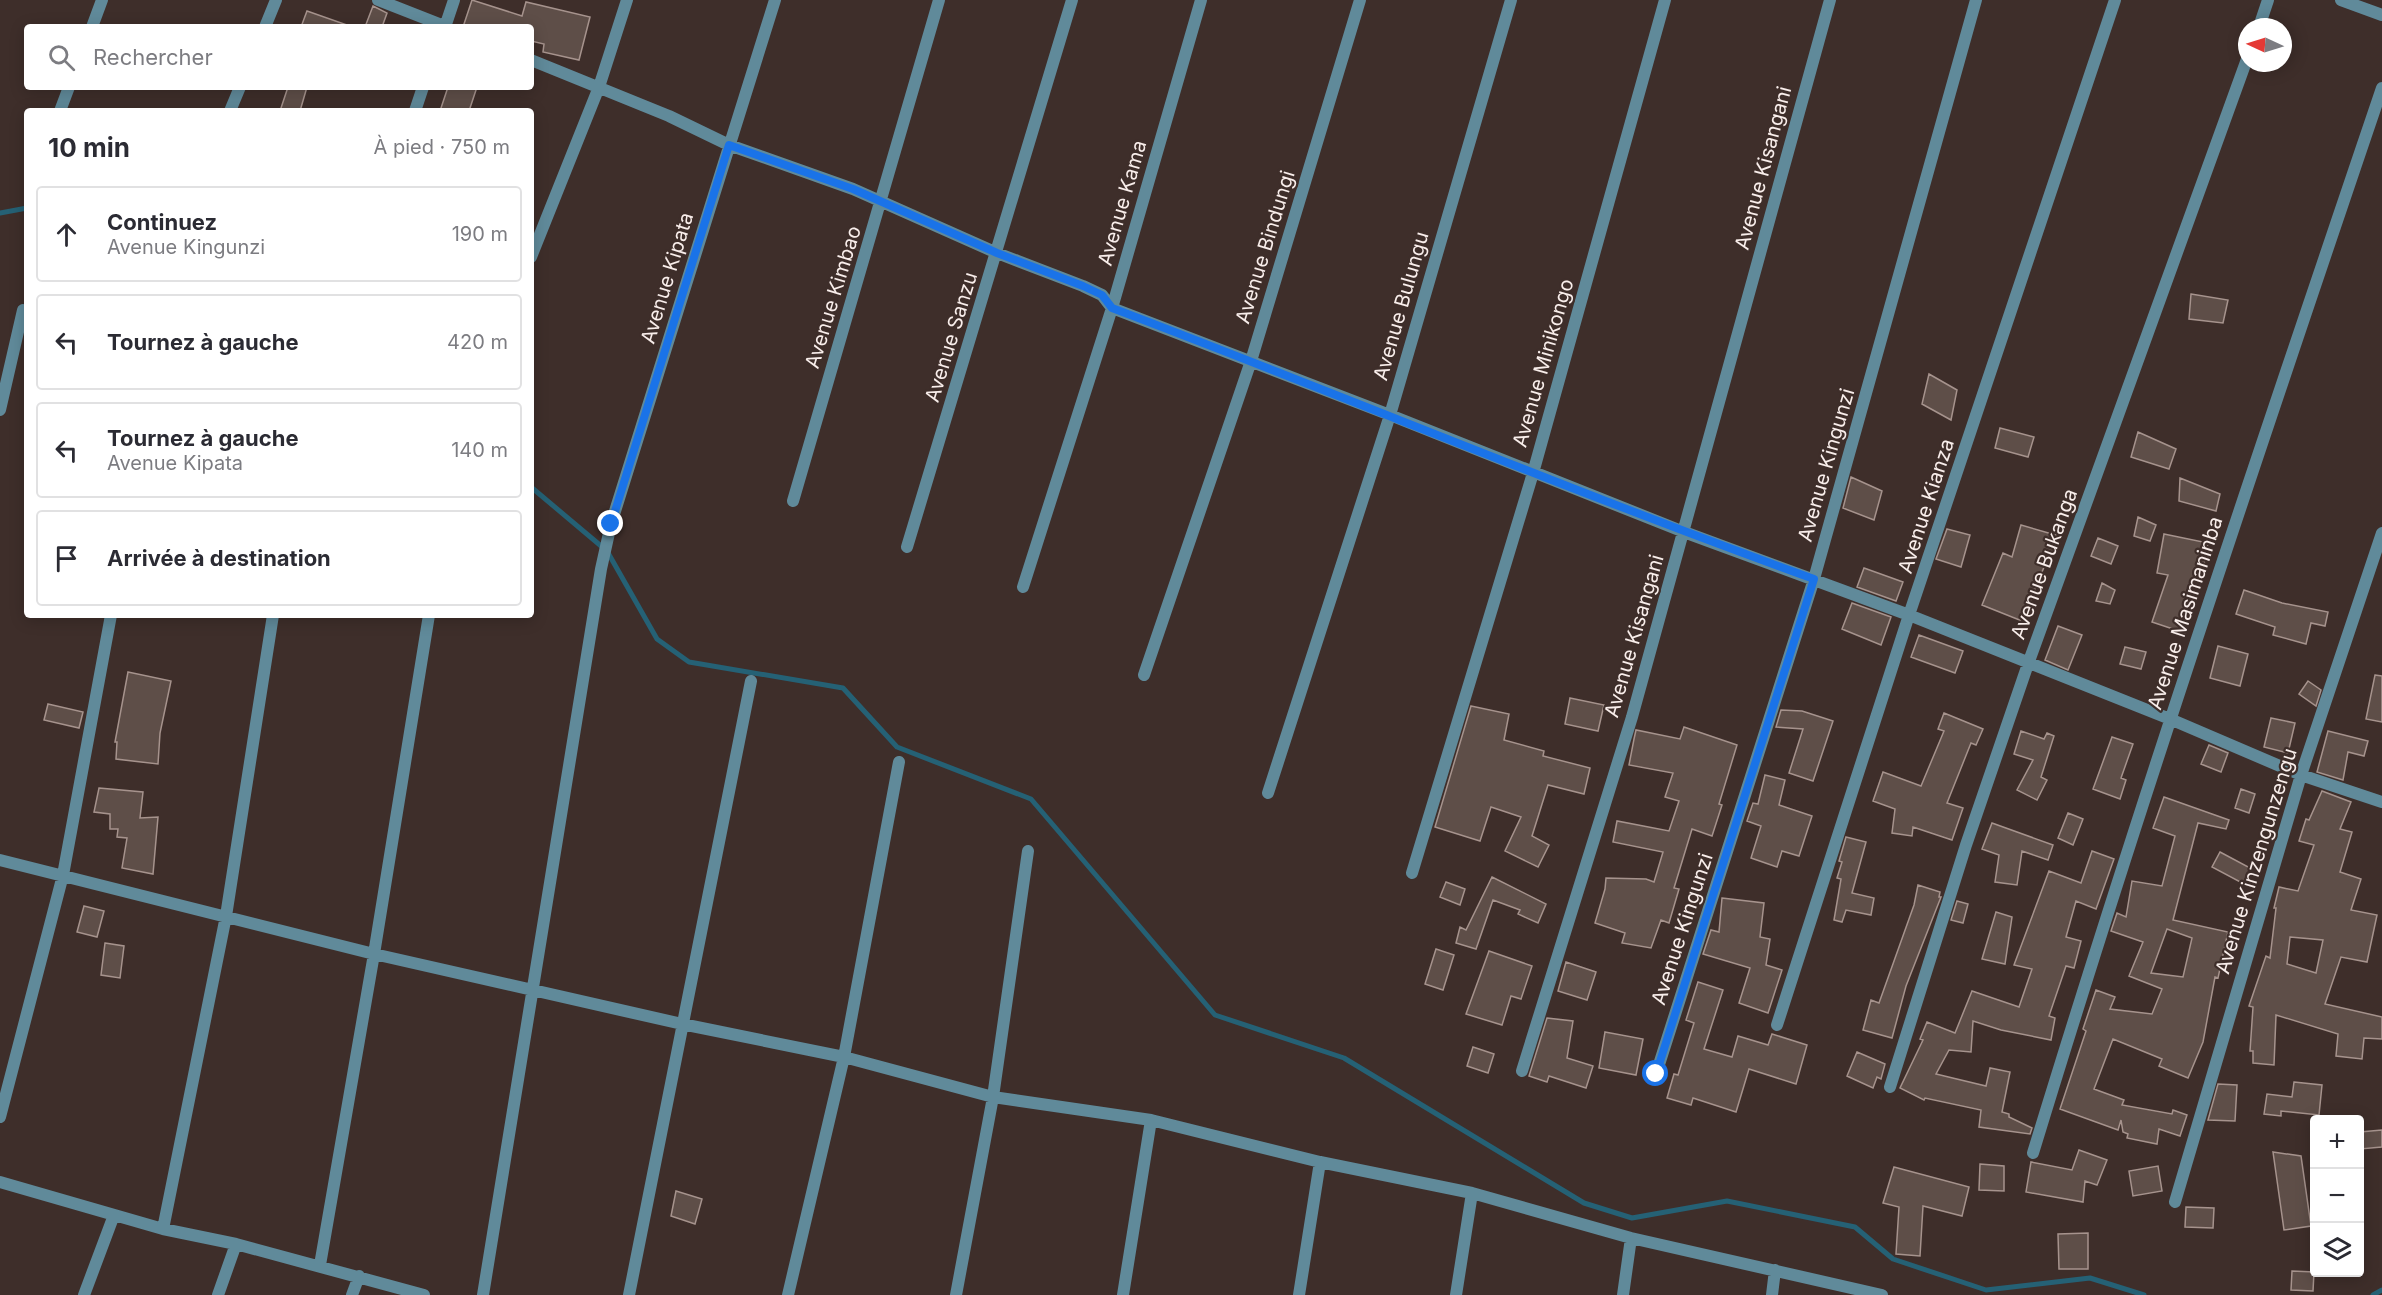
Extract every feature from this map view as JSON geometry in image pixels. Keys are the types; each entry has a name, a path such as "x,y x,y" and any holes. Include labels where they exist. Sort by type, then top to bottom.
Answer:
{"street":[{"path":"93,24 102,0"},
{"path":"266,24 276,0"},
{"path":"378,0 438,24"},
{"path":"447,24 454,0"},
{"path":"534,250 599,87 627,0"},
{"name":"Avenue Kipata","path":"483,1295 601,569 611,524 775,0"},
{"name":"Avenue Kimbao","path":"793,501 939,0"},
{"name":"Avenue Sanzu","path":"907,547 1072,0"},
{"name":"Avenue Kama","path":"1023,586 1112,308 1201,0"},
{"name":"Avenue Bindungi","path":"1144,675 1251,361 1360,0"},
{"name":"Avenue Bulungu","path":"1268,793 1390,415 1511,0"},
{"name":"Avenue Minikongo","path":"1412,873 1533,473 1665,0"},
{"name":"Avenue Kisangani","path":"1522,1071 1632,717 1830,0"},
{"name":"Avenue Kingunzi","path":"1656,1074 1814,579 1976,0"},
{"name":"Avenue Kianza","path":"1776,1025 1909,615 2115,0"},
{"path":"2262,18 2268,0"},
{"path":"2341,0 2382,15"},
{"path":"534,61 669,116 729,145 853,189 997,253 1083,286 1102,295 1112,308 1684,532 1909,615 2170,719 2301,775 2382,802"},
{"name":"Avenue Bukanga","path":"1890,1087 1966,845 2028,664 2242,72"},
{"name":"Avenue Masimaninba","path":"2032,1153 2170,719 2382,88"},
{"path":"61,108 68,90"},
{"path":"231,108 239,90"},
{"path":"416,108 422,90"},
{"path":"0,410 23,310"},
{"name":"Avenue Kinzengunzengu","path":"2175,1202 2301,775 2382,533"},
{"path":"0,1117 63,875 110,618"},
{"path":"164,1229 226,916 273,618"},
{"path":"320,1265 374,954 429,618"},
{"path":"629,1295 751,681"},
{"path":"788,1295 844,1057 899,762"},
{"path":"957,1295 993,1097 1028,851"},
{"path":"0,861 374,954 682,1024 844,1057 993,1097 1151,1120 1320,1162 1473,1193 1631,1238 1882,1295"},
{"path":"1123,1295 1151,1120"},
{"path":"1299,1295 1320,1162"},
{"path":"0,1182 164,1229 320,1265 424,1295"},
{"path":"1456,1295 1473,1193"},
{"path":"84,1295 114,1215"},
{"path":"1623,1295 1631,1238"},
{"path":"218,1295 236,1244"},
{"path":"1772,1295 1775,1270"},
{"path":"352,1295 358,1276"}],"building":[{"path":"472,0 522,16 526,2 590,17 579,60 543,52 544,44 534,42 534,24 464,24"},
{"path":"373,6 387,13 383,24 366,24"},
{"path":"307,11 344,24 302,24"},
{"path":"287,90 306,90 301,108 281,108"},
{"path":"447,90 476,90 470,108 441,108"},
{"path":"2191,294 2228,300 2223,323 2189,319"},
{"path":"1929,374 1957,390 1951,420 1922,404"},
{"path":"2000,428 2034,437 2028,457 1995,448"},
{"path":"2138,432 2176,449 2169,469 2131,457"},
{"path":"1851,477 1882,491 1874,520 1843,508"},
{"path":"2180,478 2220,494 2216,511 2179,501"},
{"path":"2138,517 2156,525 2150,541 2134,536"},
{"path":"2021,525 2059,536 2052,557 2049,555 2022,621 1982,605 2003,553 2012,557"},
{"path":"1947,529 1970,535 1961,567 1936,559"},
{"path":"2164,534 2208,543 2199,591 2185,633 2152,622 2168,575 2157,573"},
{"path":"2098,538 2118,546 2111,564 2091,556"},
{"path":"1864,568 1903,582 1896,601 1857,587"},
{"path":"2102,583 2115,590 2110,604 2096,601"},
{"path":"2244,590 2282,603 2328,612 2325,626 2311,623 2306,644 2273,635 2275,627 2236,614"},
{"path":"1852,603 1891,617 1881,645 1842,629"},
{"path":"2058,626 2082,635 2068,670 2045,660"},
{"path":"1919,635 1963,651 1955,673 1911,657"},
{"path":"2218,646 2248,654 2240,686 2210,678"},
{"path":"2125,647 2146,652 2141,669 2120,664"},
{"path":"128,672 171,681 160,733 158,764 116,759 117,742 115,742"},
{"path":"2375,675 2382,676 2382,722 2366,719"},
{"path":"2308,681 2321,690 2316,706 2299,694"},
{"path":"1570,698 1604,705 1598,731 1565,724"},
{"path":"48,704 83,712 79,728 44,720"},
{"path":"1471,706 1509,714 1504,740 1544,751 1543,756 1590,768 1584,794 1548,785 1532,836 1549,845 1538,867 1505,851 1521,817 1491,807 1480,841 1435,827"},
{"path":"1781,710 1802,711 1833,721 1813,781 1789,773 1803,729 1776,727"},
{"path":"1944,713 1983,729 1976,745 1971,743 1947,803 1963,808 1952,840 1913,827 1912,836 1892,833 1895,809 1873,801 1883,772 1921,786 1944,731 1938,729"},
{"path":"2271,718 2295,723 2288,753 2264,747"},
{"path":"1684,727 1737,745 1719,804 1722,805 1712,836 1692,829 1674,888 1679,889 1669,923 1661,920 1651,948 1622,943 1625,933 1595,923 1606,878 1646,879 1654,882 1663,852 1613,842 1617,821 1669,831 1679,801 1665,797 1673,773 1629,765 1636,730 1680,739"},
{"path":"2021,731 2044,739 2047,733 2054,736 2041,777 2047,780 2037,800 2017,790 2033,760 2014,754"},
{"path":"2328,731 2368,741 2364,756 2348,752 2343,780 2317,772"},
{"path":"2112,737 2133,744 2121,778 2126,780 2120,799 2093,789"},
{"path":"2209,745 2228,753 2221,772 2201,764"},
{"path":"1765,775 1785,780 1779,805 1812,816 1799,856 1782,851 1777,867 1751,858 1761,826 1747,821 1753,803 1758,804"},
{"path":"99,788 143,792 140,818 158,817 153,874 122,868 127,838 117,837 118,829 110,829 110,814 94,812"},
{"path":"2241,789 2255,794 2249,813 2235,808"},
{"path":"2322,791 2351,802 2340,829 2352,832 2340,872 2361,879 2351,910 2377,915 2367,962 2341,957 2325,1004 2382,1017 2382,1039 2364,1038 2362,1059 2336,1056 2338,1034 2276,1015 2274,1065 2253,1063 2253,1051 2250,1051 2253,1007 2249,1006 2266,956 2270,958 2276,908 2274,908 2279,887 2298,891 2314,845 2299,841 2306,819 2309,820","holes":["2290,937 2323,940 2316,973 2287,964"]},
{"path":"2164,797 2229,820 2226,829 2198,823 2173,920 2228,932 2218,978 2215,977 2203,1042 2188,1078 2159,1066 2162,1059 2113,1039 2094,1089 2124,1100 2122,1105 2172,1114 2173,1110 2187,1115 2180,1136 2159,1129 2157,1144 2127,1138 2128,1134 2123,1132 2121,1120 2118,1130 2060,1109 2086,1031 2083,1029 2096,990 2115,997 2110,1009 2152,1014 2162,989 2129,976 2143,942 2111,931 2117,913 2126,917 2132,881 2162,886 2175,836 2153,828","holes":["2167,929 2192,938 2183,977 2151,973"]},
{"path":"2068,813 2083,819 2073,845 2058,838"},
{"path":"1992,823 2053,845 2048,860 2022,851 2017,885 1995,882 1999,855 1982,849"},
{"path":"1846,837 1866,842 1852,893 1874,898 1871,915 1846,910 1842,922 1834,920 1841,879 1837,878 1842,862 1839,861"},
{"path":"2092,851 2114,859 2096,909 2076,901 2066,937 2081,941 2074,968 2066,966 2049,1016 2055,1018 2051,1040 2001,1030 1973,1021 1971,1052 1949,1050 1936,1074 1986,1086 1990,1068 2010,1072 2002,1112 2032,1128 2030,1134 1979,1127 1981,1110 1925,1098 1924,1100 1900,1088 1923,1040 1920,1039 1927,1022 1955,1033 1972,991 2019,1007 2032,969 2014,965 2049,871 2081,883"},
{"path":"2220,852 2252,869 2244,884 2212,867"},
{"path":"1492,877 1546,904 1538,923 1518,914 1520,910 1493,900 1476,949 1456,943 1460,927 1466,930"},
{"path":"1446,882 1465,889 1460,905 1440,897"},
{"path":"1918,885 1940,892 1939,897 1941,897 1906,986 1892,1038 1863,1030 1871,1000 1879,1003 1914,905"},
{"path":"1722,898 1764,903 1760,937 1770,939 1766,965 1782,970 1768,1013 1739,1003 1750,968 1703,954 1711,930 1719,932"},
{"path":"1957,901 1968,904 1963,923 1951,920"},
{"path":"84,906 104,911 97,937 77,932"},
{"path":"1996,912 2012,917 2005,964 1982,959"},
{"path":"105,943 124,946 120,978 101,975"},
{"path":"1436,949 1454,955 1443,990 1425,984"},
{"path":"1489,951 1532,966 1521,999 1511,996 1502,1025 1466,1014"},
{"path":"1566,962 1596,972 1587,1000 1558,991"},
{"path":"1698,982 1723,990 1704,1049 1732,1057 1738,1036 1768,1045 1772,1034 1807,1045 1796,1084 1749,1069 1736,1112 1693,1098 1691,1105 1667,1098 1674,1074 1678,1075 1694,1023 1686,1020"},
{"path":"1547,1018 1573,1021 1567,1058 1593,1066 1586,1088 1549,1076 1547,1082 1529,1076"},
{"path":"1605,1032 1643,1039 1636,1075 1599,1068"},
{"path":"1473,1047 1494,1054 1488,1073 1467,1066"},
{"path":"1857,1052 1885,1064 1881,1079 1877,1077 1873,1088 1847,1076"},
{"path":"2294,1082 2322,1085 2319,1115 2281,1111 2281,1116 2264,1114 2267,1094 2292,1097"},
{"path":"2218,1084 2237,1085 2235,1121 2208,1120"},
{"path":"2382,1130 2382,1147 2364,1149 2364,1132"},
{"path":"2079,1150 2107,1160 2097,1185 2085,1181 2083,1202 2026,1192 2031,1162 2072,1170"},
{"path":"2273,1152 2301,1156 2310,1219 2310,1226 2284,1230"},
{"path":"1980,1164 2004,1166 2004,1191 1979,1190"},
{"path":"2158,1166 2162,1191 2133,1196 2129,1171"},
{"path":"1894,1167 1969,1187 1962,1216 1923,1206 1920,1256 1896,1254 1899,1207 1883,1203"},
{"path":"676,1191 702,1199 695,1224 671,1216"},
{"path":"2186,1207 2214,1208 2213,1228 2185,1227"},
{"path":"2088,1233 2088,1269 2059,1269 2058,1234"},
{"path":"2292,1271 2310,1272 2310,1277 2314,1277 2313,1291 2291,1290"}],"waterway":[{"path":"0,213 24,209"},
{"path":"534,490 607,551 657,639 689,662 843,688 897,747 1031,799 1215,1015 1344,1058 1584,1203 1632,1218 1727,1201 1855,1227 1893,1259 1986,1290 2090,1278 2144,1295"},
{"path":"2373,1295 2382,1290"}],"route":[{"path":"611,524 729,145 853,189 997,253 1083,286 1102,295 1112,308 1684,532 1814,579 1656,1074"}]}
